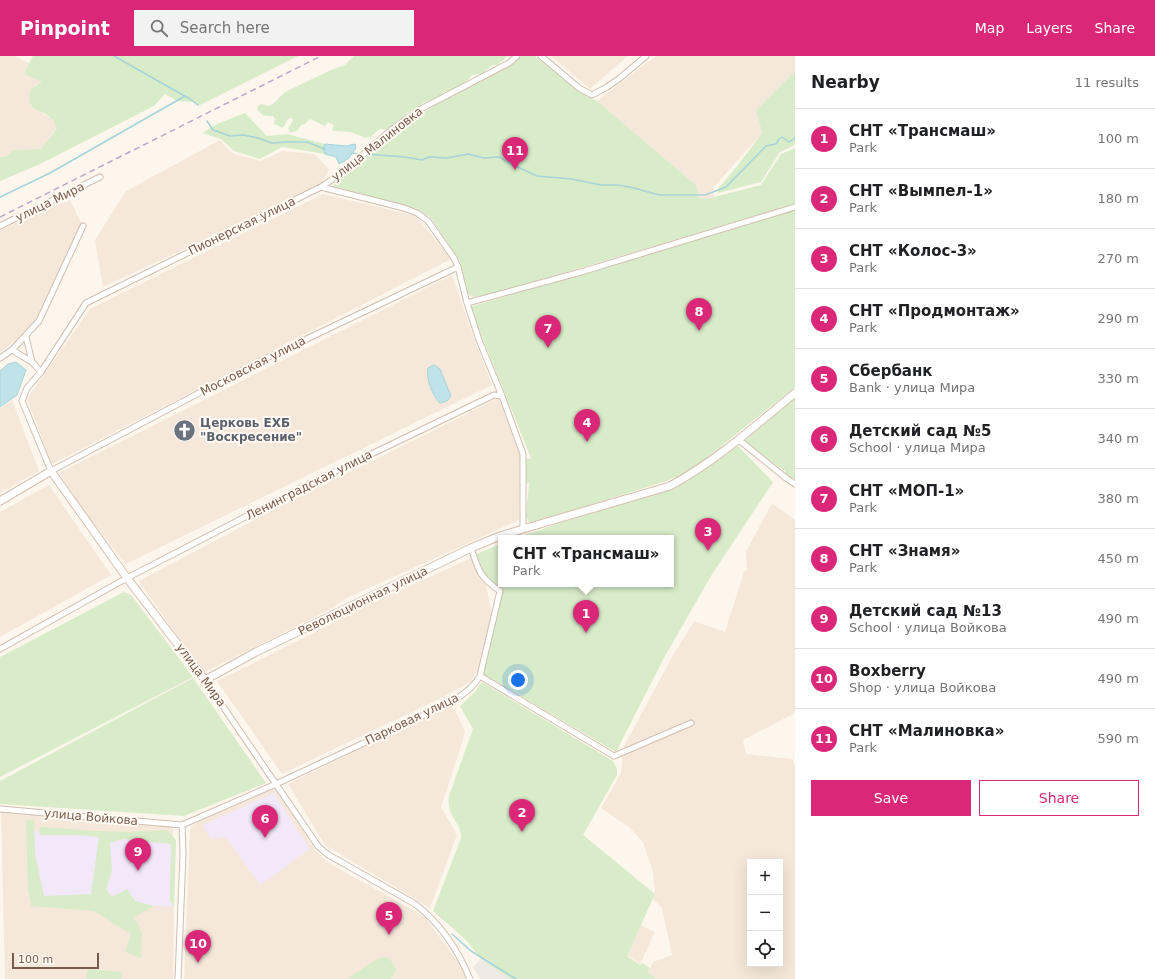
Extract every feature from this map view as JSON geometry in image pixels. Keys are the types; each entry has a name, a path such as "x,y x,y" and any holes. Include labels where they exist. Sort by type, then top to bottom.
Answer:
{"street":[{"name":"улица Малиновка","path":"321,187 344,172 389,132 417,111 509,62 517,56"},
{"path":"542,56 579,88 592,95 620,78 646,56"},
{"name":"улица Мира","path":"0,226 100,177"},
{"path":"321,187 404,208 416,213 428,221 454,258 458,267 467,304 479,340 502,396 523,454 523,529"},
{"name":"Пионерская улица","path":"40,372 86,303 321,187"},
{"path":"467,304 580,272 795,207"},
{"path":"0,358 12,350 26,337 39,321 83,226"},
{"name":"Московская улица","path":"51,472 254,364 458,267"},
{"path":"26,337 32,362"},
{"path":"12,350 32,362 40,372"},
{"name":"улица Мира","path":"40,372 27,388 22,401 51,472 127,578 206,680 318,846 328,854 414,904 431,918 440,928 463,963 470,979"},
{"name":"Революционная улица","path":"503,535 670,486 690,475 739,440 795,393"},
{"name":"Ленинградская улица","path":"0,649 127,578 321,478 494,395 502,396"},
{"path":"739,440 795,484"},
{"path":"0,500 51,472"},
{"name":"Революционная улица","path":"206,680 256,652 471,548 498,537"},
{"name":"Парковая улица","path":"276,784 454,701 475,684 480,676 500,591 480,574 471,548"},
{"path":"480,676 614,756 692,723"},
{"name":"улица Войкова","path":"0,809 182,825 276,784"},
{"path":"178,979 183,854 182,825"}],"shaded area":[{"path":"0,56 14,56 29,63 24,74 43,82 34,86 31,106 52,119 57,127 41,149 13,150 7,156 0,157"},
{"path":"551,56 628,56 590,89"},
{"path":"656,56 795,56 795,71 756,110 762,133 713,188 714,197 699,199 696,185 597,101"},
{"path":"220,140 232,153 260,161 282,151 314,154 329,169 321,185 103,287 95,240 126,191"},
{"path":"323,194 416,216 451,259 52,464 27,399 90,309"},
{"path":"70,200 82,225 42,312 18,339 0,352 0,230"},
{"path":"452,275 492,385 126,564 88,516 59,473"},
{"path":"499,398 520,456 519,520 347,598 327,611 203,673 139,581 277,508"},
{"path":"12,400 39,471 0,493 0,408"},
{"path":"49,485 111,575 0,637 0,512"},
{"path":"772,503 795,520 795,713 743,740 746,754 793,759 795,766 795,979 654,979 655,977 648,973 653,962 672,955 662,908 653,899 655,891 653,872 643,842 629,827 601,808 621,773 623,748 671,659 694,621 725,632 744,572 747,570 746,552"},
{"path":"471,558 480,579 486,585 492,614 478,673 475,673 472,681 443,697 282,774 217,681 377,601"},
{"path":"452,704 465,731 441,807 457,835 430,908 325,845 288,784"},
{"path":"273,789 281,791 310,842 316,851 327,862 422,915 460,965 466,979 184,979 190,831 192,826 199,821"},
{"path":"274,793 310,849 260,885 226,837 211,839 203,825"},
{"path":"1,811 173,825 173,979 5,979"},
{"path":"33,831 176,840 174,907 38,896"},
{"path":"641,925 655,932 640,964 627,955"},
{"path":"481,959 511,979 480,979 473,967"}],"green space":[{"path":"33,56 298,56 198,106 194,102 177,101 165,94 154,106 40,164 0,181 0,157 7,156 13,150 41,149 57,128 52,119 34,108 30,102 29,96 31,89 42,82 24,74"},
{"path":"354,56 513,56 506,57 498,65 492,65 482,74 472,75 468,80 453,91 444,92 439,97 423,103 407,113 400,122 395,123 389,130 380,129 370,137 366,138 351,132 334,131 332,129 334,125 328,122 325,126 310,119 305,124 301,125 297,131 290,132 288,129 293,120 291,118 288,119 283,128 274,124 275,119 273,116 264,115 257,109 261,104 269,106 276,102 285,92 345,65"},
{"path":"522,56 535,56 578,91 597,101 696,185 699,199 714,197 761,185 781,154 795,148 795,204 490,295 473,297 468,294 460,261 431,218 417,209 333,186 393,132 437,104 505,68"},
{"path":"795,71 795,145 780,152 761,182 718,193 718,189 762,133 756,110"},
{"path":"245,113 267,136 287,134 325,144 323,150 325,154 282,147 260,159 234,151 221,139 202,133 217,124"},
{"path":"795,209 795,387 689,472 666,481 530,524 526,516 529,483 525,484 525,460 531,458 470,307"},
{"path":"795,398 795,484 786,478 785,471 744,441"},
{"path":"738,446 773,482 711,576 665,656 616,752 483,674 503,589 500,587 674,587 674,535 525,535 665,491 686,482"},
{"path":"498,545 498,586 483,575 476,554"},
{"path":"124,592 131,595 193,677 0,777 0,657"},
{"path":"193,678 266,783 184,816 0,804 0,781"},
{"path":"482,682 613,761 617,769 617,775 583,835 655,894 627,956 640,965 642,963 650,968 648,973 655,977 654,979 511,979 481,959 467,941 433,911 461,838 459,827 451,814 449,796 473,729 460,706 474,693"},
{"path":"34,819 35,853 44,896 91,894 99,837 77,835 40,835 39,831 41,827 120,832 167,830 176,840 174,907 170,900 171,844 125,839 110,843 112,871 106,889 112,897 127,889 135,901 154,906 134,917 142,932 141,958 125,952 131,934 94,911 31,906 28,888 26,821"},
{"path":"384,957 389,958 396,968 394,975 391,978 349,979 351,976 377,959"},
{"path":"90,969 120,972 122,979 86,979 87,971"}],"water":[{"path":"325,144 346,146 355,144 356,148 349,158 339,164 336,157 325,154 323,150"},
{"path":"16,362 26,370 17,395 0,407 0,371 8,364"},
{"path":"434,365 440,369 451,396 447,401 440,403 432,391 428,377 428,368"}],"waterway":[{"path":"114,56 198,105"},
{"path":"0,197 50,173 185,96"},
{"path":"207,121 213,130 230,136 243,135 272,143 307,142 325,149"},
{"path":"366,154 422,160 429,157 447,158 468,154 484,158 499,157 537,176 572,179 601,185 618,185 659,195 705,195 726,187 766,146 776,144 782,137 789,142 795,138"},
{"path":"352,153 360,154"},
{"path":"452,934 471,951 516,979"}],"railway":[{"path":"0,217 321,56"}],"place":[{"name":"СНТ «Малиновка»","path":"515,170"},
{"name":"СНТ «Знамя»","path":"699,331"},
{"name":"СНТ «МОП-1»","path":"548,348"},
{"name":"Церковь ЕХБ \"Воскресение\"","path":"185,430"},
{"name":"СНТ «Продмонтаж»","path":"587,442"},
{"name":"СНТ «Колос-3»","path":"708,551"},
{"name":"СНТ «Трансмаш»","path":"586,633"},
{"name":"СНТ «Вымпел-1»","path":"522,832"},
{"name":"Детский сад №5","path":"265,838"},
{"name":"Детский сад №13","path":"138,871"},
{"name":"Сбербанк","path":"389,935"},
{"name":"Boxberry","path":"198,963"}]}
